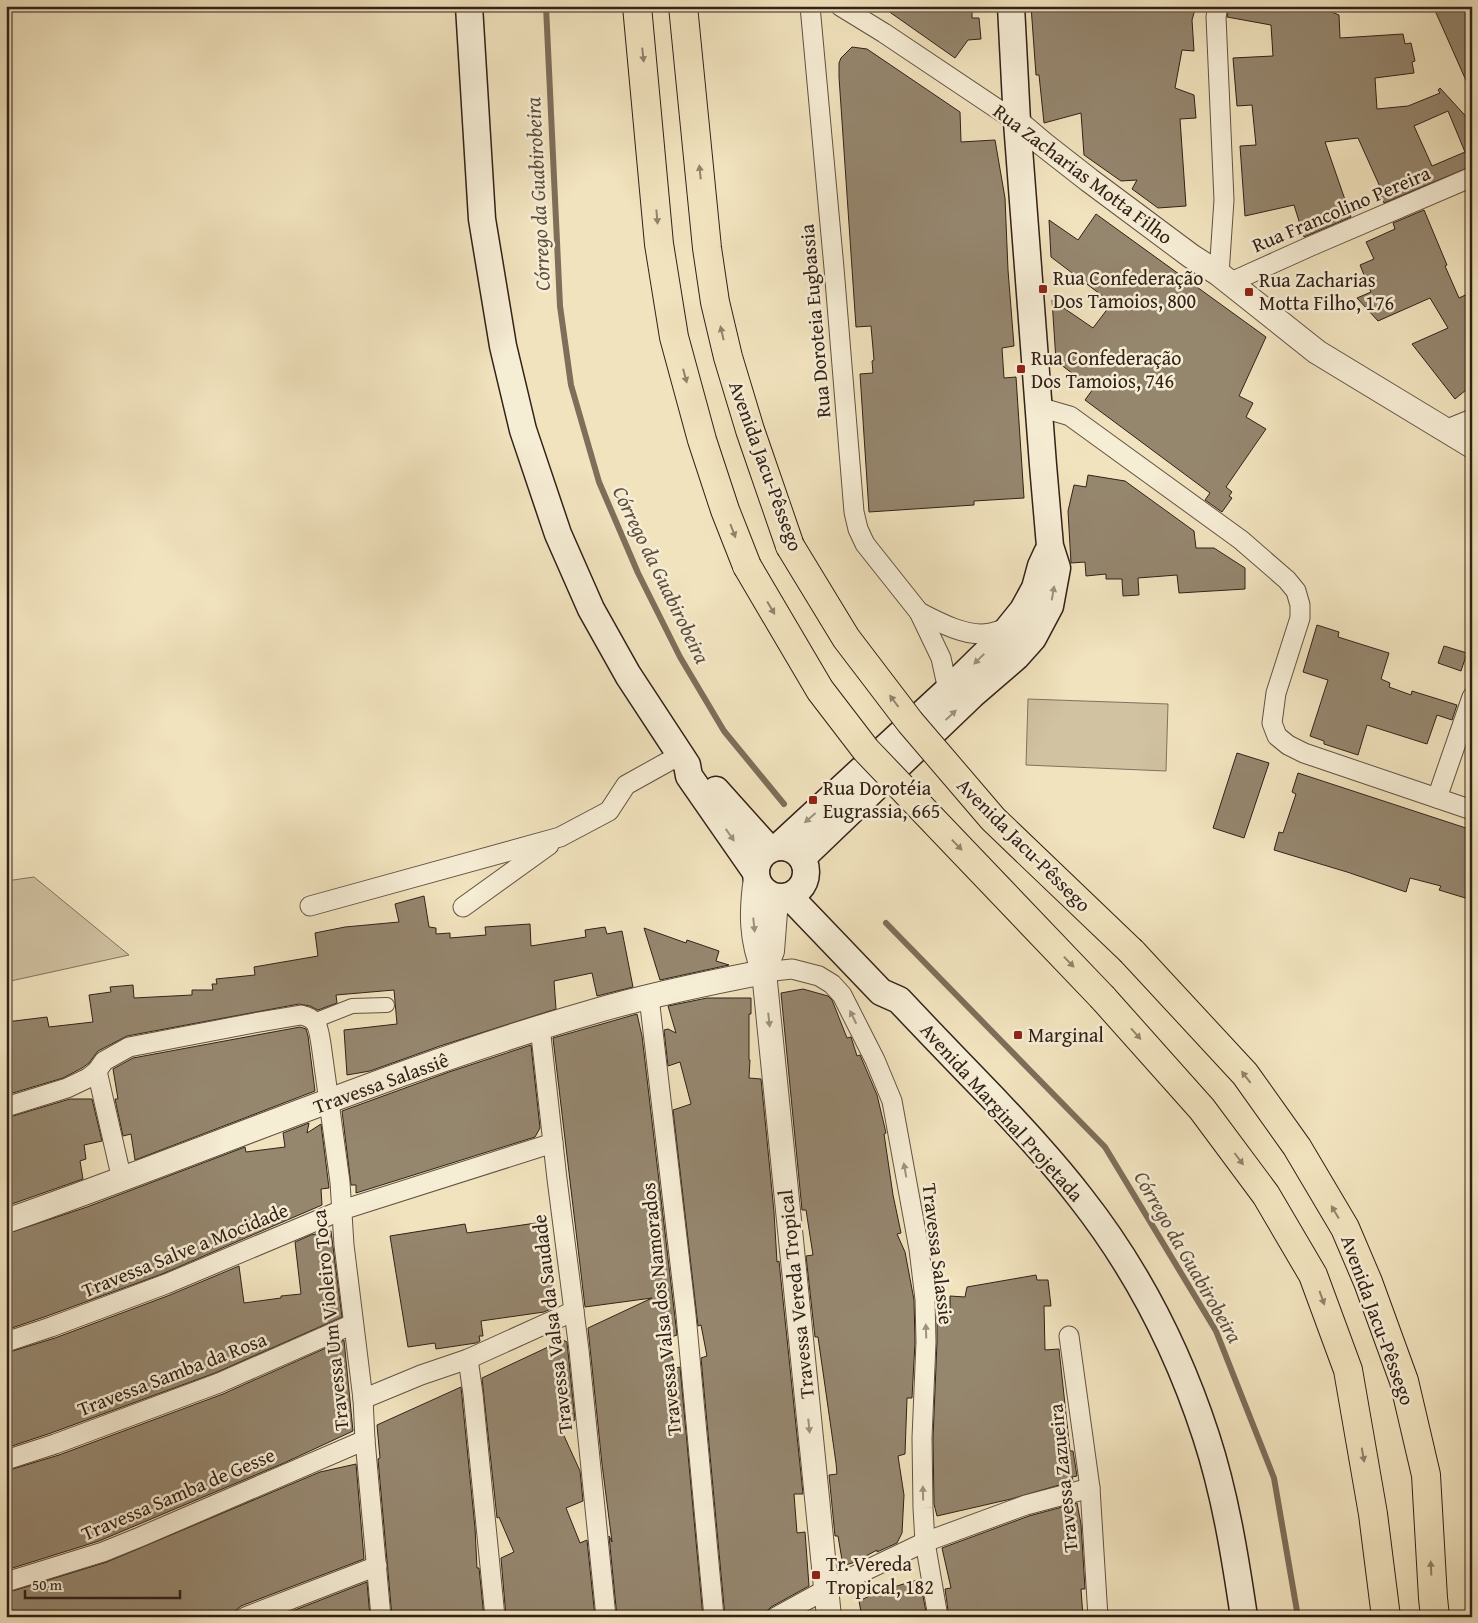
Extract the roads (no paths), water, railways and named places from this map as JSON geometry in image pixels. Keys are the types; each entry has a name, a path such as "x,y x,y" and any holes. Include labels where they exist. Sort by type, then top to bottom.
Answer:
{"highway":[{"path":"637,6 659,244 674,337 702,440 746,566 820,690 866,750 1103,998 1202,1109 1266,1195 1313,1275 1348,1370 1373,1514 1386,1617"},
{"name":"Avenida Jacu-Pêssego","path":"683,6 707,248 715,302 728,358 750,430 790,546 846,638 910,722 993,819 1132,952 1244,1074 1297,1148 1345,1228 1368,1282 1404,1381 1426,1475 1432,1598 1435,1617"}],"main road":[{"path":"469,6 482,219 503,346 523,430 558,534 591,609 628,675 684,760 689,776 756,874 763,890 774,896 791,892 806,875 806,868 802,858 795,850 784,847 774,848"},
{"path":"802,858 966,701 1016,657 1033,638 1050,606 1057,568 1050,546 1017,122 1011,6"},
{"path":"756,874 760,858 774,848 948,690 998,641 1023,610 1035,588 1041,566 1050,546"},
{"path":"684,760 698,771 774,848"},
{"name":"Avenida Marginal Projetada","path":"791,892 894,984 898,1000 1026,1133 1065,1178 1125,1262 1160,1324 1188,1386 1206,1438 1216,1471 1235,1557 1244,1617"}],"street":[{"name":"Rua Doroteia Eugbassia","path":"810,6 854,512 858,529 865,544 919,612 941,658 948,690"},
{"name":"Rua Zacharias Motta Filho","path":"840,6 884,33 1017,122 1097,186 1224,279 1317,352 1472,446"},
{"path":"1218,6 1216,17 1224,200 1224,279"},
{"name":"Rua Francolino Pereira","path":"1224,279 1311,246 1472,178"},
{"path":"1039,407 1070,416 1241,540 1287,580 1296,591 1300,605 1300,618 1276,693 1272,723 1277,736 1288,745 1304,753 1472,810"},
{"path":"1446,430 1472,419"},
{"name":"Rua Doroteia Eugbassia","path":"919,612 945,626 975,633 988,634 1009,627"},
{"path":"1437,798 1472,697"},
{"path":"463,907 560,837 609,812 626,785 684,760"},
{"path":"310,906 560,837"},
{"name":"Travessa Vereda Tropical","path":"756,874 752,918 757,953 764,972 828,1617"},
{"name":"Travessa Vereda Tropical","path":"764,972 772,951 775,912 791,892"},
{"name":"Travessa Salassie","path":"764,972 792,969 819,976 832,984 842,994 875,1060 892,1101 919,1249 925,1299 926,1342 922,1438 923,1508 925,1542 938,1617"},
{"name":"Travessa Salassiê","path":"6,1221 122,1180 328,1101 540,1027 649,997 764,972"},
{"name":"Travessa Valsa dos Namorados","path":"649,997 686,1316 714,1617"},
{"path":"6,1107 67,1088 88,1078 97,1071 104,1061 129,1047 301,1015 314,1021 352,1006 387,1005"},
{"name":"Travessa Um Violeiro Toca","path":"314,1021 318,1030 340,1182 353,1324 363,1399 381,1617"},
{"name":"Travessa Valsa da Saudade","path":"540,1027 574,1311 606,1617"},
{"path":"97,1071 122,1180"},
{"name":"Travessa Salve a Mocidade","path":"6,1342 51,1328 166,1284 342,1210 553,1143"},
{"path":"363,1399 421,1375 468,1359 574,1311"},
{"name":"Travessa Samba da Rosa","path":"6,1460 55,1444 220,1383 353,1324"},
{"name":"Travessa Zazueira","path":"1069,1336 1090,1488 1098,1617"},
{"path":"468,1359 494,1617"},
{"name":"Travessa Samba de Gesse","path":"6,1582 118,1546 365,1440"},
{"path":"776,1617 825,1590 925,1542 1026,1505 1090,1488"},
{"path":"245,1617 377,1566"}],"waterway":[{"name":"Córrego da Guabirobeira","path":"546,6 560,306 571,385 599,482 638,573 680,657 724,731 784,804"},
{"name":"Córrego da Guabirobeira","path":"886,923 1105,1147 1216,1331 1274,1478 1298,1617"}],"place":[{"name":"Rua Confederação Dos Tamoios, 800","path":"1043,289"},
{"name":"Rua Zacharias Motta Filho, 176","path":"1249,292"},
{"name":"Rua Confederação Dos Tamoios, 746","path":"1021,369"},
{"name":"Rua Dorotéia Eugrassia, 665","path":"813,800"},
{"name":"Marginal","path":"1018,1035"},
{"name":"Tr. Vereda Tropical, 182","path":"816,1575"}]}
